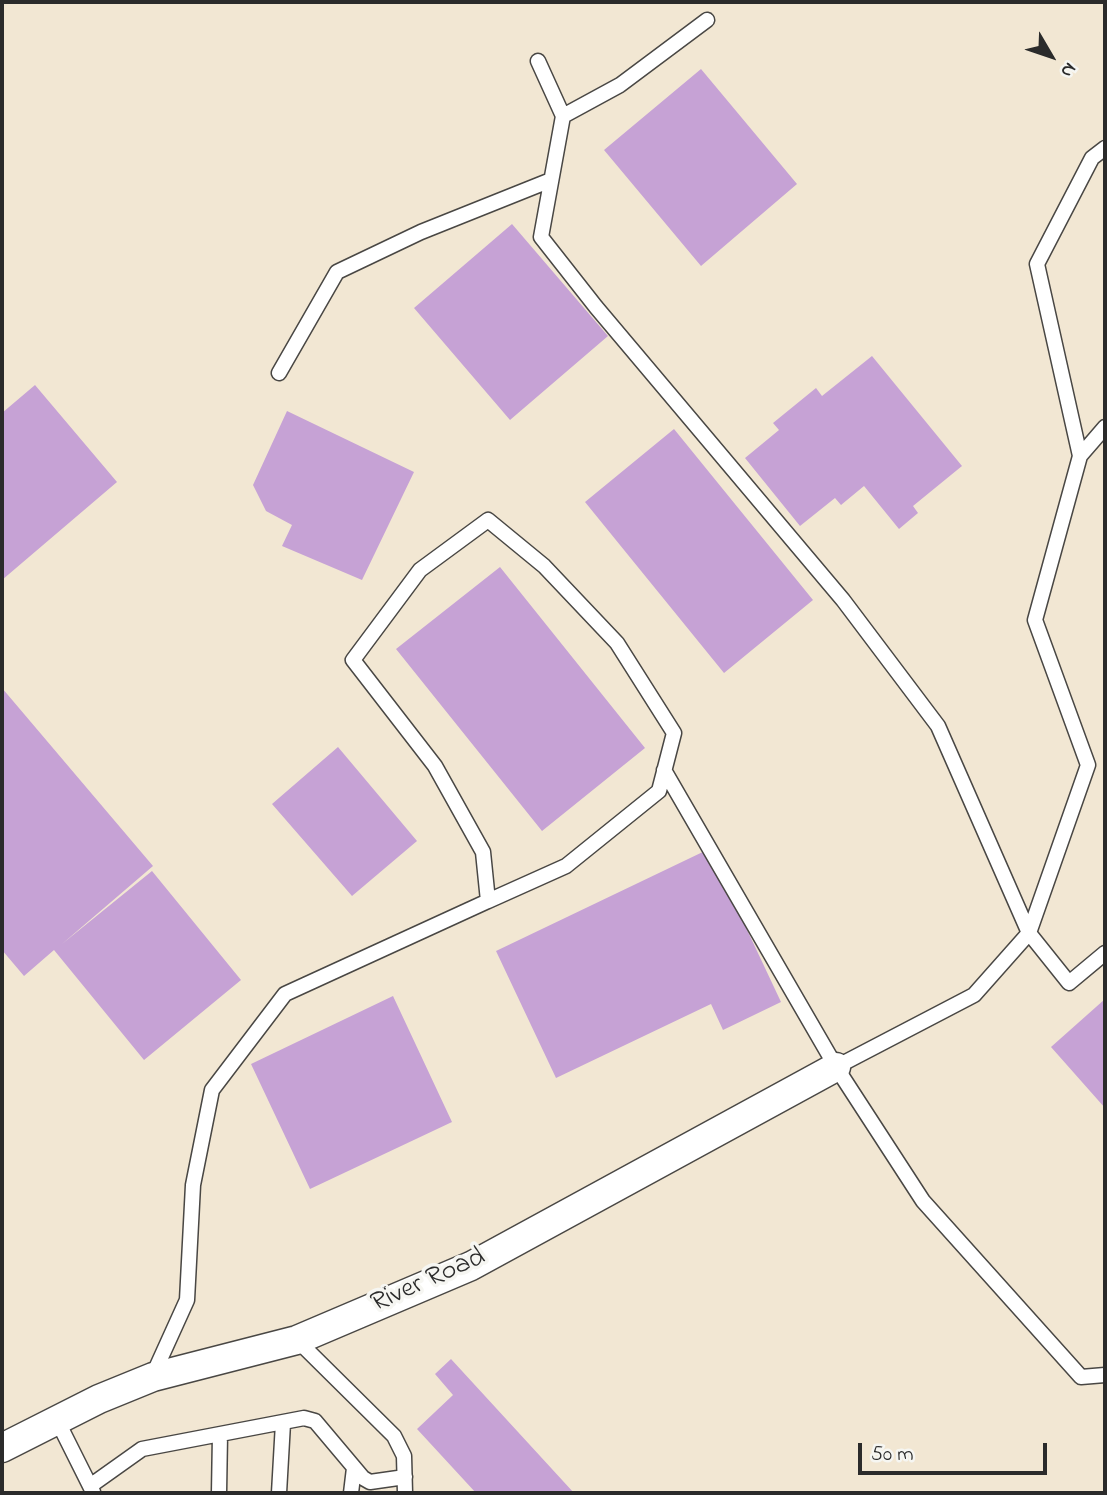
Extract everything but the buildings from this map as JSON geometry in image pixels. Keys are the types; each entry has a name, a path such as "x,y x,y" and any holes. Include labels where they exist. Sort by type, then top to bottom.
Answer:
{"street":[{"name":"River Road","path":"2,1448 153,1377 297,1340 471,1266 836,1067"}],"lane":[{"path":"563,116 620,85 707,20"},
{"path":"538,61 563,116 541,237 596,307 843,600 938,726 1029,933 1069,983 1105,953"},
{"path":"1080,456 1037,264 1092,158 1105,148"},
{"path":"279,373 337,272 421,232 551,180"},
{"path":"836,1067 974,995 1029,933 1088,765 1035,620 1080,456 1105,427"},
{"path":"153,1377 187,1300 193,1185 212,1090 285,994 566,866 659,791 674,733 617,643 544,566 488,520 420,570 353,660 435,766 484,852 488,901"},
{"path":"664,770 836,1067 923,1201 1081,1377 1105,1375"},
{"path":"297,1340 394,1436 404,1456 405,1493"},
{"path":"57,1420 92,1490 142,1449 304,1418 315,1421 354,1468 370,1482 405,1477"},
{"path":"279,1493 283,1423"},
{"path":"219,1493 220,1435"},
{"path":"351,1493 354,1468"}]}
